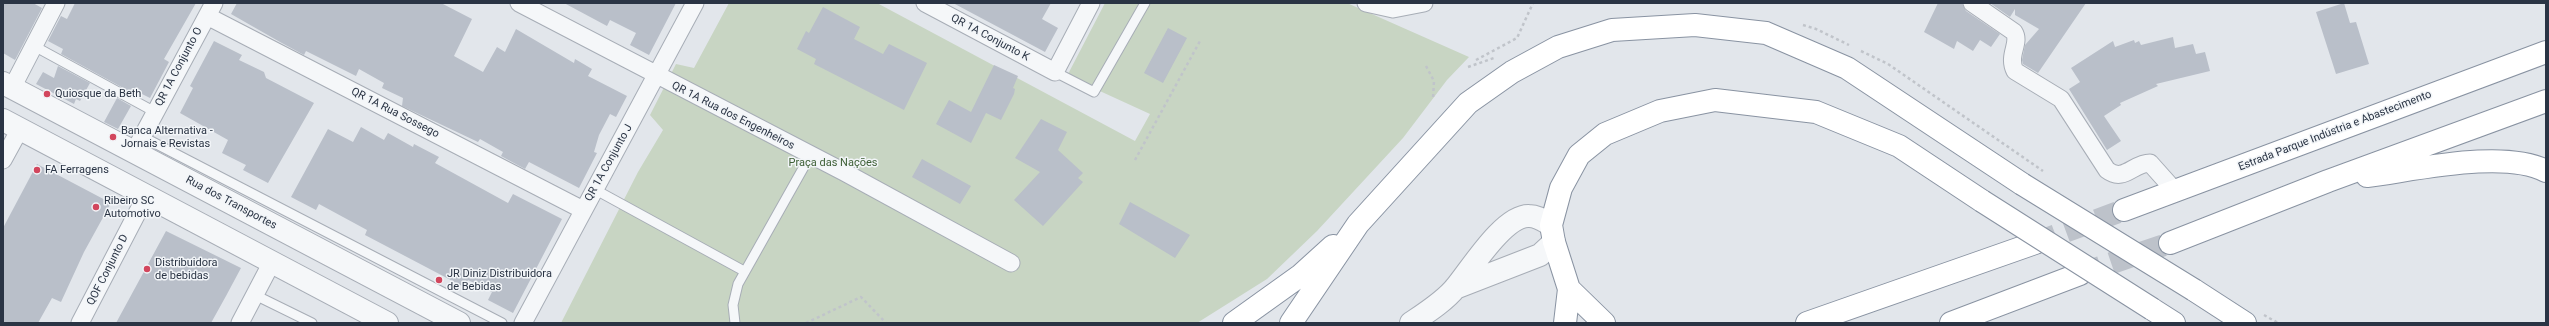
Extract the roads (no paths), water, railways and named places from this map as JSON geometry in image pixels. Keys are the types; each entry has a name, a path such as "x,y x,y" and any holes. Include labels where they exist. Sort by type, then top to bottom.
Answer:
{"highway":[{"path":"1234,323 1301,275 1358,224 1468,103 1512,72 1558,47 1620,30 1695,25 1766,34 1847,68 2022,184 2245,323"},
{"name":"Estrada Parque Indústria e Abastecimento","path":"2124,210 2546,52"},
{"path":"1565,323 1569,289 1553,233 1561,188 1579,155 1605,134 1660,112 1715,100 1816,112 1899,146 1982,201 2174,323"},
{"path":"2170,243 2328,181 2546,101"},
{"path":"2328,181 2491,160 2516,161 2546,171"},
{"path":"1290,323 1358,224"},
{"path":"1807,323 2035,243"},
{"path":"1951,323 2080,274"},
{"path":"1569,289 1604,323"}],"street":[{"path":"8,86 34,46 56,3"},
{"name":"QR 1A Rua dos Engenheiros","path":"519,3 1011,263"},
{"name":"QR 1A Conjunto J","path":"523,323 695,3"},
{"name":"QR 1A Conjunto K","path":"925,3 953,10 1055,72"},
{"path":"1055,72 1091,3"},
{"path":"1366,3 1393,9 1424,3"},
{"path":"1972,3 2014,32 2017,40 2011,56 2015,71 2061,99 2107,170 2114,175 2122,176 2150,163 2175,191"},
{"name":"QR 1A Conjunto O","path":"139,144 210,10"},
{"name":"QR 1A Rua Sossego","path":"210,10 583,210"},
{"name":"Rua dos Transportes","path":"8,86 139,144 338,260 459,323"},
{"path":"3,160 12,124 272,262 379,321"},
{"name":"QOF Conjunto D","path":"80,323 146,196"},
{"path":"1411,323 1456,288 1540,255 1553,233 1538,217 1527,216 1517,220 1482,250 1456,288"},
{"path":"322,290 338,260"},
{"path":"240,323 272,262"}],"lane":[{"path":"1055,72 1094,92 1145,3"},
{"path":"34,46 155,112"},
{"path":"139,144 502,323"},
{"path":"735,323 733,305 738,284 810,156"},
{"path":"594,189 744,271"},
{"path":"255,295 312,323"}],"tunnel":[{"path":"2035,243 2124,210"},
{"path":"2080,274 2170,243"}],"place":[{"name":"Quiosque da Beth","path":"47,94"},
{"name":"Banca Alternativa - Jornais e Revistas","path":"113,137"},
{"name":"FA Ferragens","path":"37,170"},
{"name":"Ribeiro SC Automotivo","path":"96,207"},
{"name":"Distribuidora de bebidas","path":"147,269"},
{"name":"JR Diniz Distribuidora de Bebidas","path":"439,280"}],"park label":[{"name":"Praça das Nações","path":"833,163"}]}
